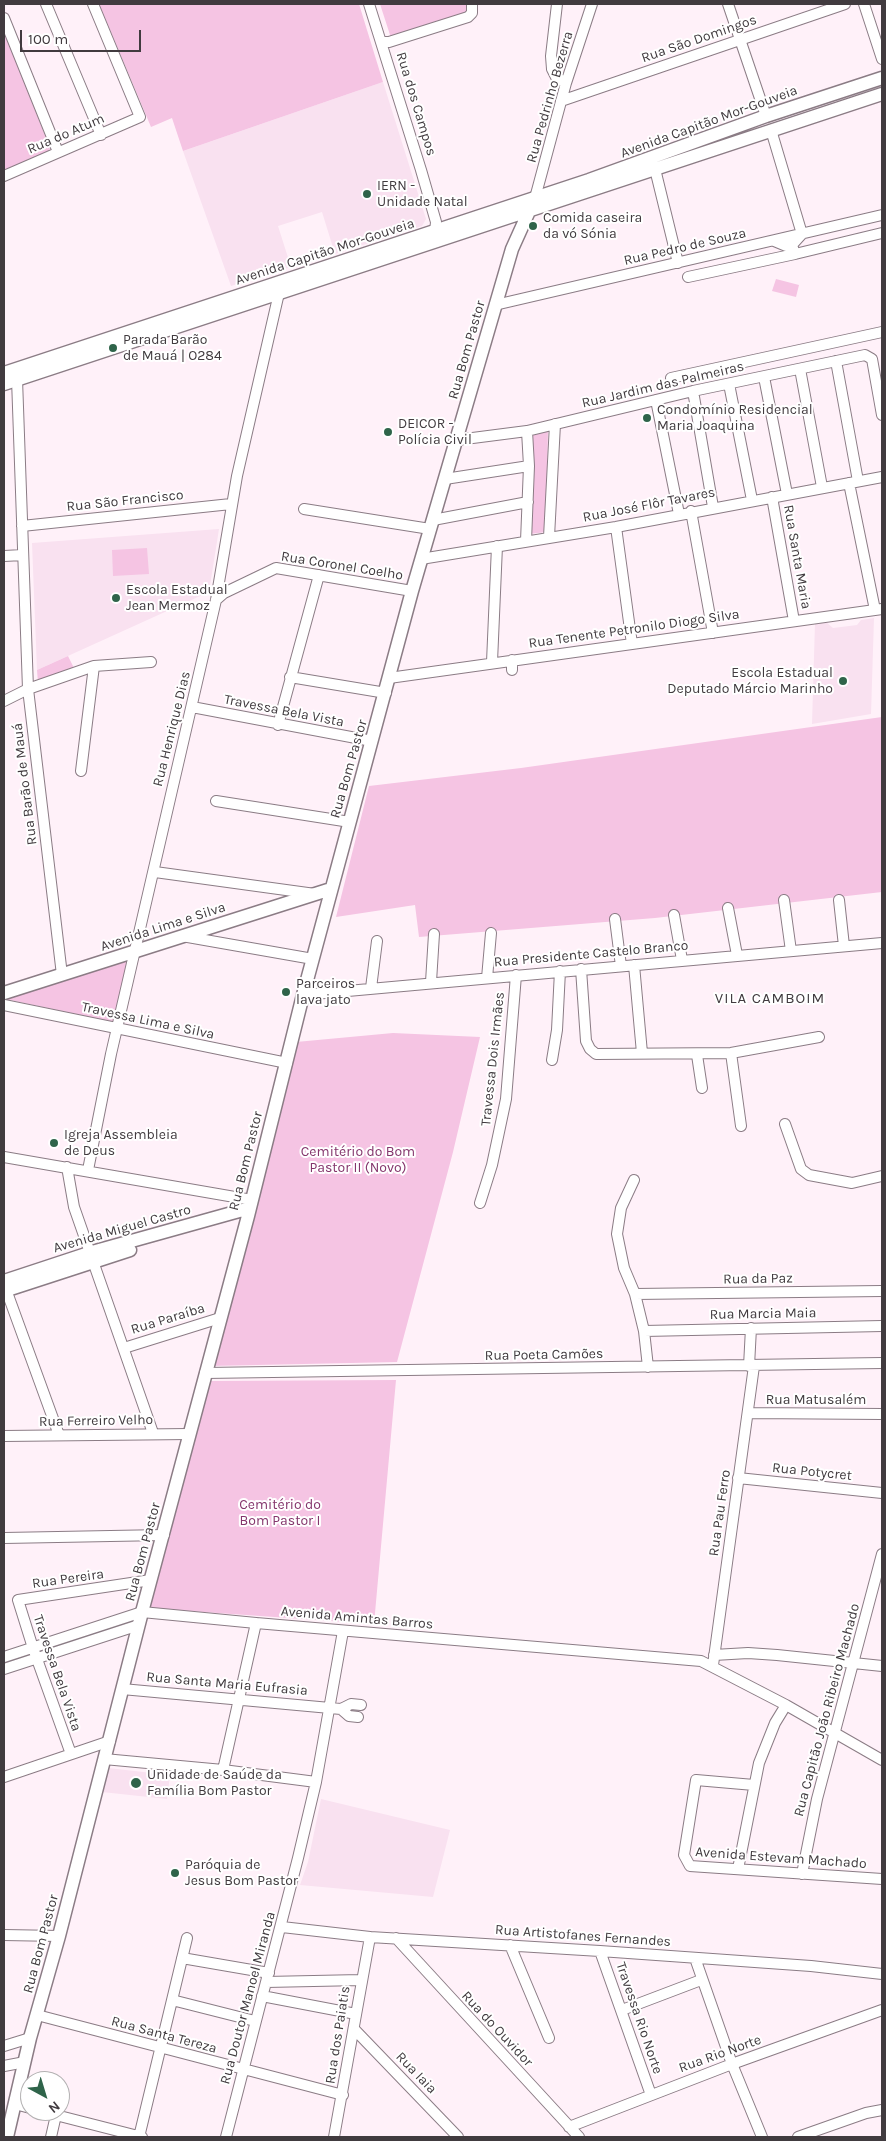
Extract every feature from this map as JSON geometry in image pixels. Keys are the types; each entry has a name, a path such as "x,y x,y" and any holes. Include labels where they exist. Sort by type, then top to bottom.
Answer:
{"main road":[{"name":"Avenida Capitão Mor-Gouveia","path":"4,373 344,266 532,204 766,116 882,78"},
{"name":"Avenida Capitão Mor-Gouveia","path":"4,384 279,293 435,232 655,169 882,94"},
{"name":"Rua Bom Pastor","path":"7,2137 30,2038 59,1936 142,1612 250,1208 312,959 431,524 514,243 532,204"},
{"name":"Avenida Lima e Silva","path":"4,993 331,890"},
{"name":"Avenida Miguel Castro","path":"5,1286 93,1256 216,1221 250,1208"}],"street":[{"path":"46,4 101,135"},
{"name":"Rua do Atum","path":"4,176 139,117 93,4"},
{"name":"Rua dos Campos","path":"369,4 433,213 436,225 435,232"},
{"name":"Rua dos Campos","path":"382,42 389,42 468,17 472,13 472,4"},
{"path":"557,4 552,68 556,77 566,84"},
{"name":"Rua Pedrinho Bezerra","path":"532,204 566,84 592,4"},
{"path":"728,4 766,116"},
{"name":"Rua São Domingos","path":"562,101 845,4"},
{"path":"864,4 882,59"},
{"path":"4,18 58,152"},
{"path":"771,130 802,234 794,249"},
{"path":"655,169 678,263"},
{"name":"Rua Pedro de Souza","path":"495,305 882,215"},
{"path":"688,277 794,249 882,233"},
{"path":"773,241 794,249"},
{"name":"Rua Henrique Dias","path":"88,1170 118,1028 155,872 169,798 192,708 216,600 232,504 279,293"},
{"path":"671,378 882,332"},
{"name":"Rua Jardim das Palmeiras","path":"457,440 527,431 693,391 800,370 865,354 872,359 882,415"},
{"path":"836,361 854,482 879,609"},
{"path":"800,370 822,487"},
{"path":"764,377 786,494"},
{"name":"Rua Barão de Mauá","path":"17,379 28,689 62,975"},
{"path":"729,384 752,500"},
{"path":"693,391 713,506"},
{"path":"656,400 680,514"},
{"path":"549,537 555,424"},
{"path":"526,541 529,466 527,431"},
{"path":"445,480 529,466"},
{"name":"Rua José Flôr Tavares","path":"421,559 616,527 713,506 882,477"},
{"name":"Rua Santa Maria","path":"772,497 794,621"},
{"path":"304,510 431,524 528,502"},
{"name":"Rua São Francisco","path":"22,526 232,504"},
{"path":"691,511 713,632"},
{"path":"616,527 632,644"},
{"path":"492,662 497,546"},
{"path":"4,556 23,555"},
{"name":"Rua Coronel Coelho","path":"216,600 224,593 276,568 319,574 412,592"},
{"path":"278,725 319,574"},
{"name":"Rua Tenente Petronilo Diogo Silva","path":"389,678 492,662 512,665 632,644 879,609"},
{"path":"4,701 28,689 94,666 151,662"},
{"path":"81,771 94,666"},
{"path":"290,678 386,693"},
{"name":"Travessa Bela Vista","path":"192,708 372,741"},
{"path":"216,801 350,822"},
{"path":"155,872 316,894"},
{"path":"784,900 791,950"},
{"path":"839,900 844,946"},
{"path":"728,908 737,955"},
{"path":"674,915 682,960"},
{"path":"615,919 621,966"},
{"path":"486,978 491,933"},
{"path":"430,982 434,934"},
{"path":"181,936 312,959"},
{"path":"371,988 377,941"},
{"name":"Rua Presidente Castelo Branco","path":"303,996 430,982 882,943"},
{"path":"634,965 642,1053"},
{"path":"581,969 586,1040 590,1049 596,1054 731,1054 819,1037"},
{"path":"552,1060 557,1030 560,971"},
{"name":"Travessa Dois Irmães","path":"480,1203 492,1165 506,1099 516,975"},
{"name":"Travessa Lima e Silva","path":"4,1004 287,1063"},
{"path":"731,1054 741,1126"},
{"path":"697,1055 702,1088"},
{"path":"785,1124 801,1169 809,1175 852,1183 882,1176"},
{"path":"4,1157 88,1170 250,1208"},
{"path":"66,1167 74,1207 93,1256 153,1433"},
{"path":"634,1180 621,1208 618,1234 626,1275 635,1294 644,1331 648,1367"},
{"path":"5,1286 59,1436"},
{"name":"Rua da Paz","path":"635,1294 882,1292"},
{"name":"Rua Paraíba","path":"124,1348 220,1318"},
{"name":"Rua Marcia Maia","path":"644,1331 882,1326"},
{"name":"Rua Pau Ferro","path":"714,1660 738,1478 749,1413 750,1328"},
{"name":"Rua Poeta Camões","path":"206,1373 882,1363"},
{"name":"Rua Matusalém","path":"749,1413 882,1414"},
{"name":"Rua Ferreiro Velho","path":"4,1436 189,1434"},
{"name":"Rua Potycret","path":"738,1478 882,1493"},
{"path":"4,1538 164,1535"},
{"name":"Rua Capitão João Ribeiro Machado","path":"802,1874 817,1798 880,1572 882,1554"},
{"name":"Rua Pereira","path":"18,1600 151,1580"},
{"name":"Travessa Bela Vista","path":"18,1600 71,1754"},
{"name":"Avenida Amintas Barros","path":"4,1657 142,1612 256,1624 702,1661 714,1660"},
{"path":"223,1770 256,1624"},
{"path":"4,1669 139,1625"},
{"name":"Rua Doutor Manoel Miranda","path":"226,2137 255,2021 282,1927 316,1782 343,1630"},
{"path":"714,1660 758,1653 882,1666"},
{"path":"714,1660 786,1705 882,1760"},
{"name":"Rua Santa Maria Eufrasia","path":"122,1689 330,1706 341,1709 346,1714 358,1717"},
{"path":"341,1709 351,1704 360,1705"},
{"path":"738,1869 754,1785 766,1742 786,1705"},
{"path":"4,1777 110,1741"},
{"path":"104,1759 223,1770 316,1782"},
{"name":"Avenida Estevam Machado","path":"754,1785 696,1780 684,1855 687,1864 693,1868 738,1869 882,1879"},
{"name":"Rua Artistofanes Fernandes","path":"282,1927 370,1937 510,1944 882,1974"},
{"path":"4,1935 59,1936"},
{"name":"Rua dos Paiatis","path":"334,2137 370,1937"},
{"path":"70,2120 140,2137 187,1938"},
{"name":"Rua do Ouvidor","path":"396,1938 579,2137"},
{"path":"510,1944 550,2038"},
{"name":"Travessa Rio Norte","path":"600,1951 651,2094"},
{"path":"182,1958 268,1977 361,1980"},
{"path":"695,1958 701,1980 732,2064 762,2137"},
{"path":"622,2010 701,1980"},
{"path":"262,1996 356,2014"},
{"path":"172,2000 255,2021"},
{"name":"Rua Rio Norte","path":"569,2127 651,2094 882,2010"},
{"name":"Rua Santa Tereza","path":"37,2015 342,2095"},
{"name":"Rua Iaia","path":"354,2029 458,2137"},
{"path":"4,2046 30,2038"},
{"path":"4,2066 25,2062"},
{"path":"15,2104 20,2105"},
{"path":"798,2137 866,2113 882,2110"},
{"path":"51,2137 55,2121"}],"shaded area":[{"path":"383,82 426,219 422,226 335,254 322,212 278,226 291,267 231,286 183,151"},
{"name":"Escola Estadual Jean Mermoz","path":"219,529 209,592 37,670 32,543"},
{"name":"Escola Estadual Deputado Márcio Marinho","path":"874,618 871,714 812,724 815,623 826,622 833,628 857,625 861,620"},
{"name":"Unidade de Saúde da Família Bom Pastor","path":"108,1768 170,1775 167,1799 102,1792"},
{"path":"321,1799 450,1830 433,1897 300,1885 308,1862"}],"green space":[{"path":"99,4 359,4 383,82 183,151 172,118 151,127"},
{"path":"380,4 468,4 471,12 391,38"},
{"path":"4,32 50,148 48,152 4,170"},
{"path":"776,279 799,285 796,297 772,291"},
{"path":"548,429 546,532 530,534 532,432"},
{"path":"147,548 149,574 113,576 112,550"},
{"path":"68,656 75,670 38,683 37,670"},
{"path":"882,717 882,892 655,918 419,937 415,905 336,917 369,786 521,768"},
{"path":"131,958 114,1022 5,999"},
{"name":"Cemitério do Bom Pastor II (Novo)","path":"393,1033 480,1037 453,1152 397,1362 210,1366 296,1042"},
{"name":"Cemitério do Bom Pastor I","path":"396,1380 374,1624 146,1608 208,1381"}],"place":[{"name":"IERN - Unidade Natal","path":"367,194"},
{"name":"Comida caseira da vó Sónia","path":"533,226"},
{"name":"Parada Barão de Mauá | O284","path":"113,348"},
{"name":"Condomínio Residencial Maria Joaquina","path":"647,418"},
{"name":"DEICOR - Polícia Civil","path":"388,432"},
{"name":"Escola Estadual Jean Mermoz","path":"116,598"},
{"name":"Escola Estadual Deputado Márcio Marinho","path":"843,681"},
{"name":"Parceiros lava jato","path":"286,992"},
{"name":"Igreja Assembleia de Deus","path":"54,1143"},
{"name":"Unidade de Saúde da Família Bom Pastor","path":"136,1783"},
{"name":"Paróquia de Jesus Bom Pastor","path":"175,1873"}],"district":[{"name":"VILA CAMBOIM","path":"770,999"}]}
